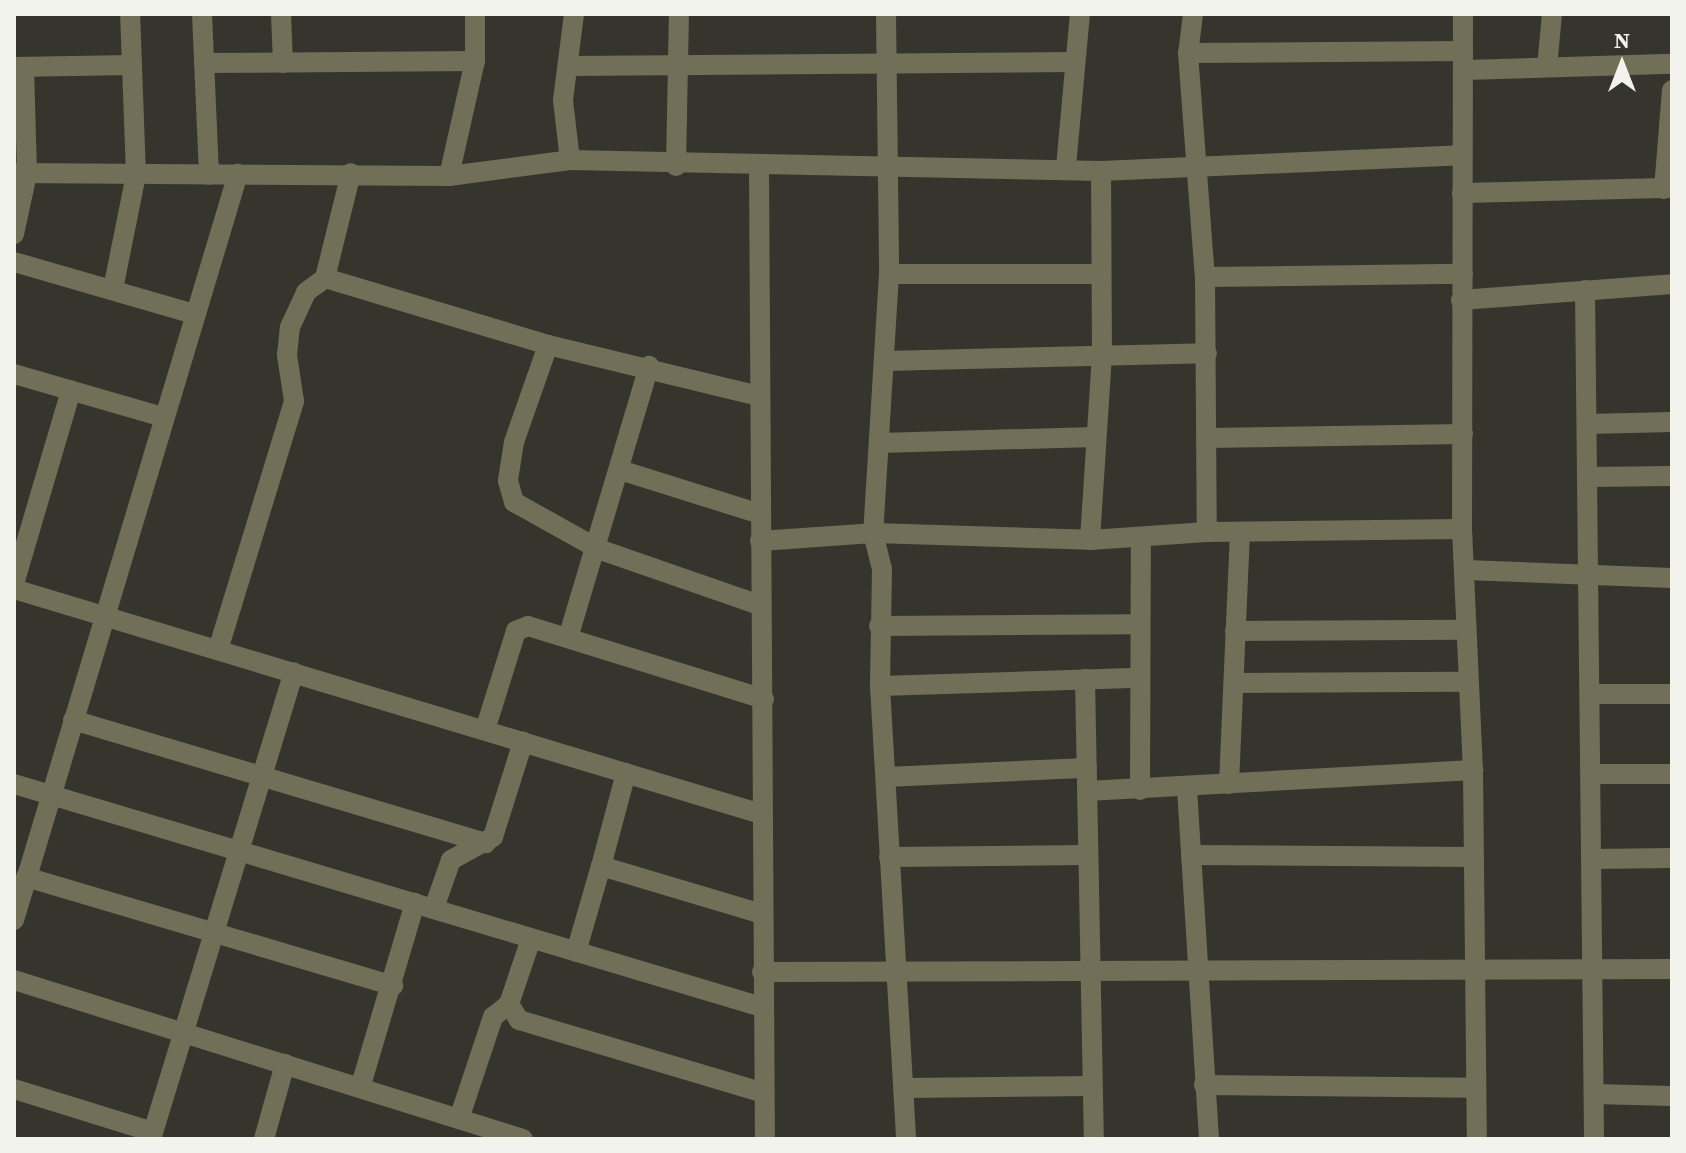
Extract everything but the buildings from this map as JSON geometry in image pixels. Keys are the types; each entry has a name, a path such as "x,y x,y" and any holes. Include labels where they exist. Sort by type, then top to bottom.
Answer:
{"street":[{"path":"113,289 136,175 130,14"},
{"path":"202,14 209,175"},
{"path":"281,14 283,63"},
{"path":"449,176 475,61 475,14"},
{"path":"570,160 563,100 570,66 574,14"},
{"path":"676,166 682,63 679,14"},
{"path":"886,14 891,66 889,274 873,533 882,569 880,686 892,971 905,1088 906,1139"},
{"path":"1066,167 1073,62 1080,14"},
{"path":"1193,14 1188,53 1205,277 1207,532"},
{"path":"1463,14 1462,529 1466,570 1465,682 1473,770 1474,1088 1477,1139"},
{"path":"1547,67 1552,14"},
{"path":"1188,53 1464,60 1547,67 1672,64"},
{"path":"204,63 475,61"},
{"path":"570,66 682,63 891,66 1073,62"},
{"path":"14,234 21,173 19,67 132,65"},
{"path":"1462,193 1668,189 1672,90"},
{"path":"21,173 449,176 570,160 759,168 1066,167 1101,171 1462,155"},
{"path":"759,168 765,1139"},
{"path":"1090,540 1102,354 1101,171"},
{"path":"218,650 294,401 287,355 290,327 306,292 325,278 351,173"},
{"path":"14,920 238,174"},
{"path":"14,262 194,314"},
{"path":"889,274 1101,274"},
{"path":"1205,277 1463,274"},
{"path":"325,278 548,345 649,366 759,396"},
{"path":"1461,300 1672,284"},
{"path":"1585,290 1593,694 1594,1139"},
{"path":"548,345 514,442 509,493 530,515 598,549 760,605"},
{"path":"885,361 1207,353"},
{"path":"568,638 598,549 649,366"},
{"path":"14,374 163,417"},
{"path":"71,390 14,587 761,814"},
{"path":"1588,424 1672,422"},
{"path":"1207,438 1463,434"},
{"path":"879,443 1095,437"},
{"path":"620,470 760,514"},
{"path":"1590,477 1672,476"},
{"path":"760,541 873,533 1090,540 1207,532 1462,529"},
{"path":"1229,784 1238,683 1235,631 1240,534"},
{"path":"1140,790 1141,538"},
{"path":"1466,570 1672,578"},
{"path":"879,626 1139,624"},
{"path":"485,730 516,631 528,626 764,699"},
{"path":"1235,631 1464,630"},
{"path":"14,1089 152,1136 217,934 294,672"},
{"path":"880,686 1139,678"},
{"path":"1085,679 1094,1139"},
{"path":"1238,683 1465,682"},
{"path":"1593,694 1672,694"},
{"path":"73,720 264,772 486,843"},
{"path":"361,1085 393,986 424,906 451,860 486,843 523,742"},
{"path":"886,777 1087,768"},
{"path":"1087,791 1187,789 1473,770"},
{"path":"576,952 626,773"},
{"path":"1593,774 1672,774"},
{"path":"14,784 762,1007"},
{"path":"1187,789 1195,972 1209,1139"},
{"path":"889,857 1088,855"},
{"path":"1191,855 1474,857"},
{"path":"1594,859 1672,858"},
{"path":"601,866 762,914"},
{"path":"26,877 393,986"},
{"path":"459,1119 493,1017 509,1004 531,939"},
{"path":"762,972 1672,969"},
{"path":"14,980 361,1085 519,1138"},
{"path":"509,1004 519,1020 764,1093"},
{"path":"264,1139 285,1064"},
{"path":"1204,1085 1474,1088"},
{"path":"905,1088 1092,1086"},
{"path":"1595,1094 1672,1096"}]}
